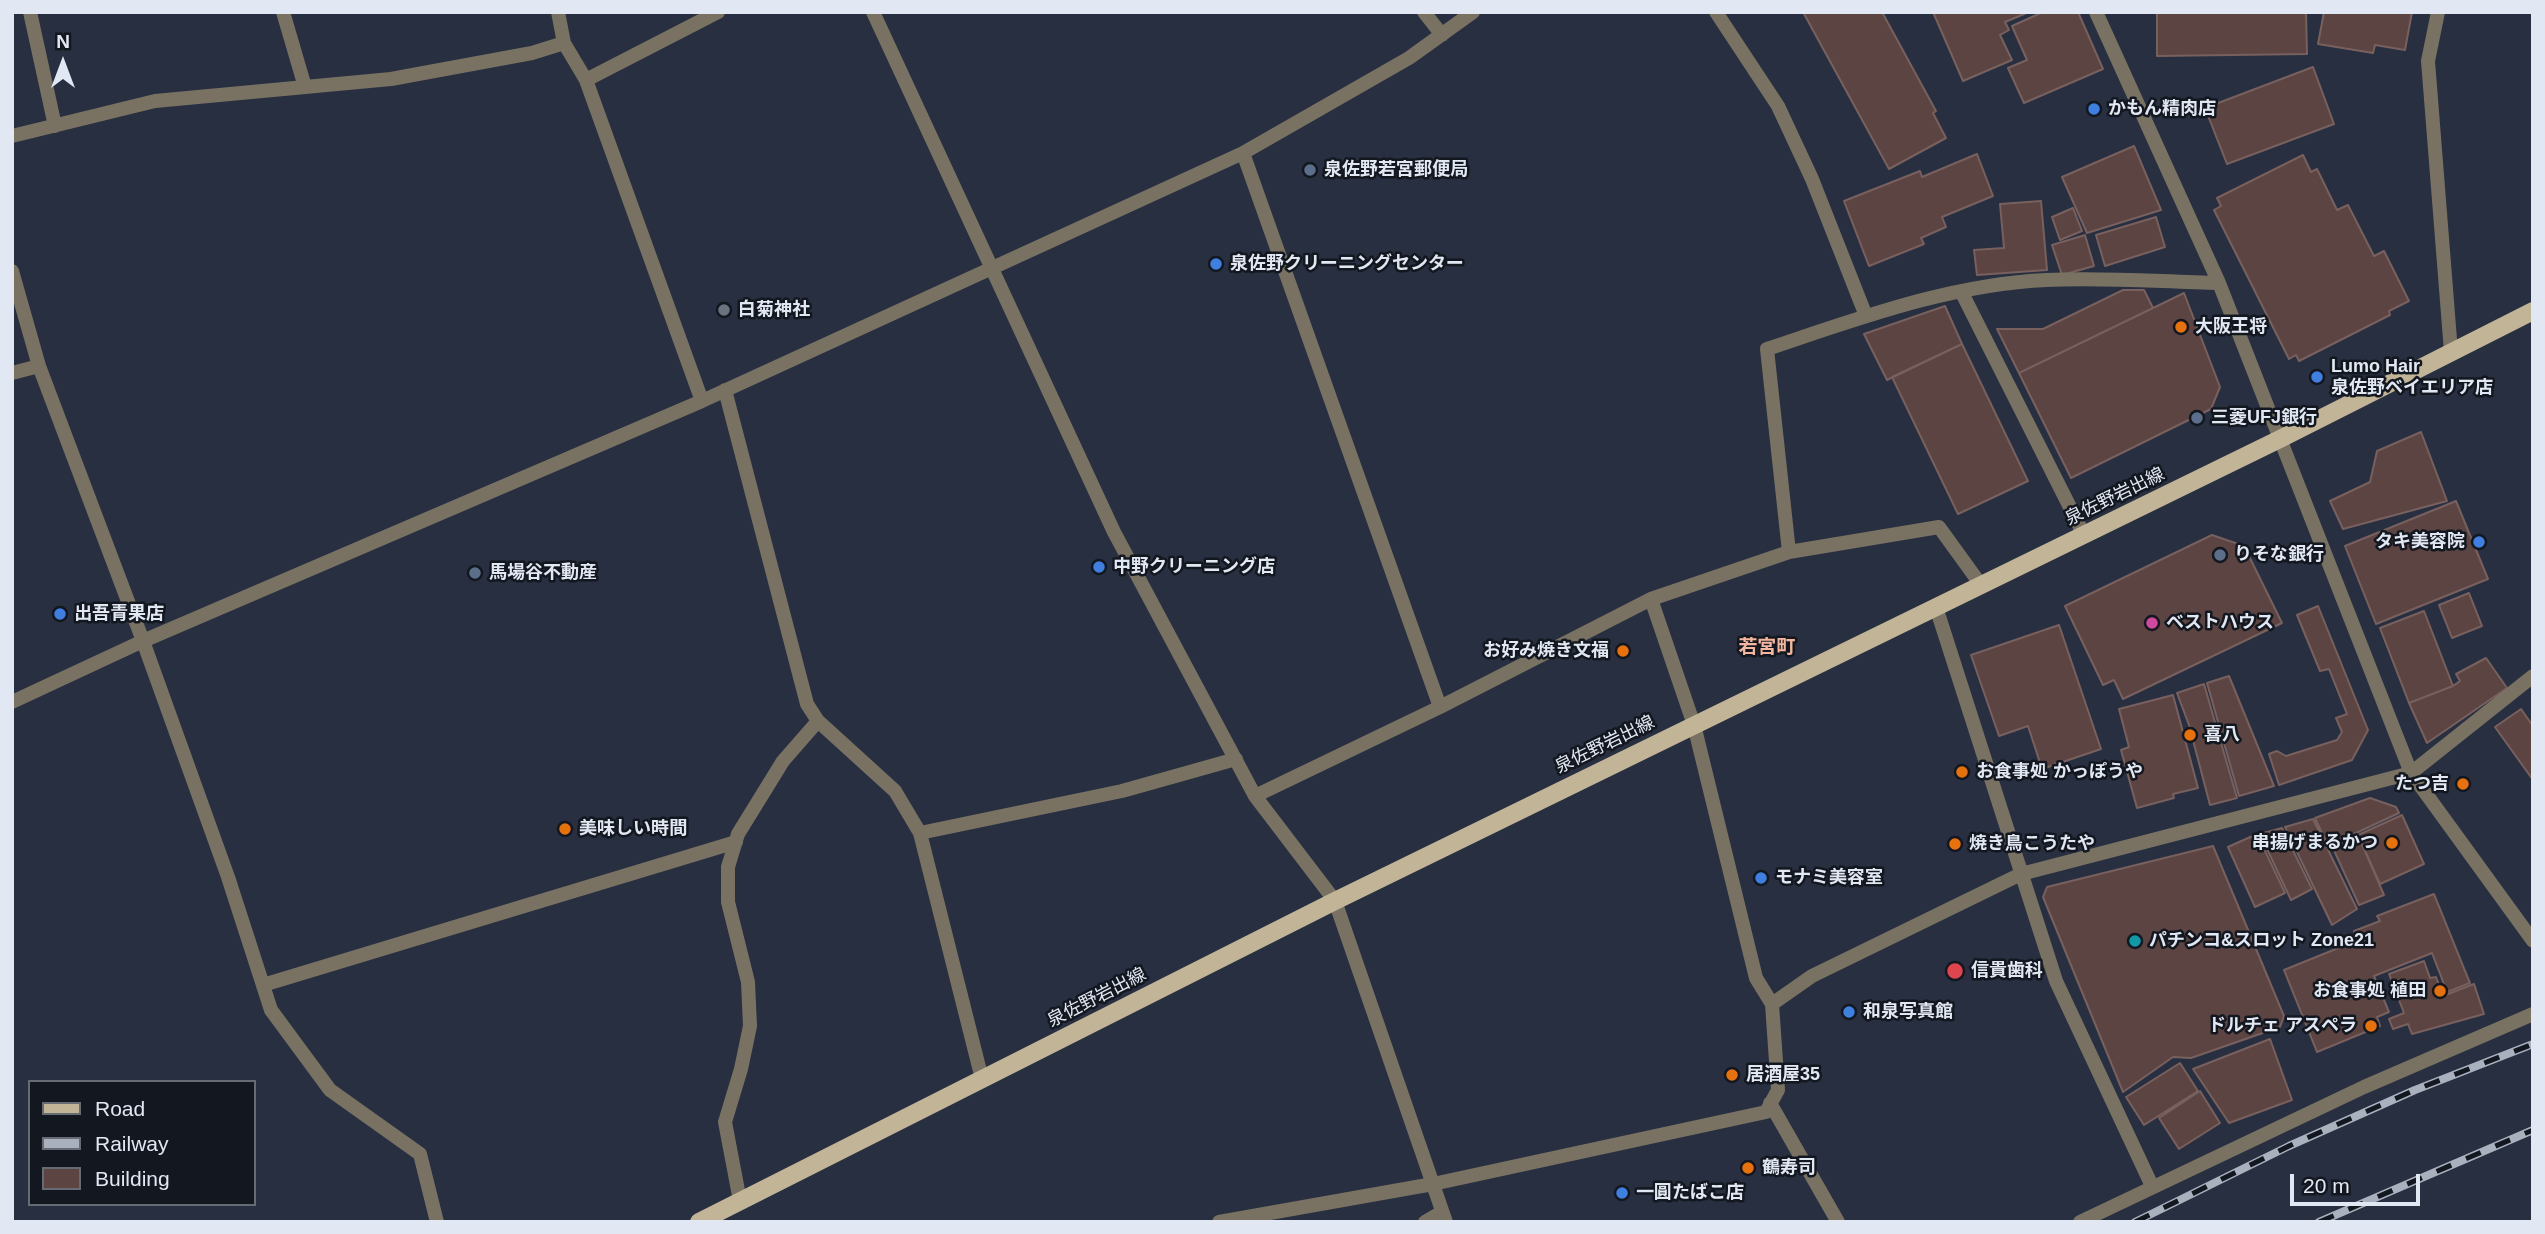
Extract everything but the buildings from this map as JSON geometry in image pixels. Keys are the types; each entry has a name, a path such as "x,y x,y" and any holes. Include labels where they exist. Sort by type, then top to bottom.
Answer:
{"main road":[{"name":"泉佐野岩出線","path":"699,1222 1335,901 2282,438 2533,311"}],"street":[{"path":"30,12 55,126"},
{"path":"282,12 305,87"},
{"path":"558,12 564,43 586,80 702,401"},
{"path":"586,80 718,12"},
{"path":"873,12 1114,532 1255,796 1335,901 1444,1217 1426,1222"},
{"path":"1424,12 1442,34"},
{"path":"12,702 144,641 702,401 1243,153 1409,58 1473,12"},
{"path":"1716,12 1778,106 1812,179 1866,316"},
{"path":"2096,12 2219,284 2282,438 2411,773 2533,941"},
{"path":"2438,12 2428,61 2451,352"},
{"path":"12,136 155,101 391,79 532,53 564,43"},
{"path":"1243,153 1440,707"},
{"path":"12,271 39,366 144,641 228,877 271,1010 330,1090 421,1154 437,1222"},
{"path":"1789,552 1767,349 1866,316 1961,291 2047,280 2219,284"},
{"path":"1961,291 2084,535"},
{"path":"12,373 39,366"},
{"path":"725,390 807,704 818,721 895,791 920,833 982,1079"},
{"path":"1255,796 1440,707 1651,599 1789,552 1939,527 1981,585"},
{"path":"1219,1222 1433,1184 1766,1112 1777,1090 1772,1004 1756,978 1694,725 1651,599"},
{"path":"1936,607 2056,981 2152,1186"},
{"path":"1772,1004 1812,976 2021,874 2411,773 2533,676"},
{"path":"740,1201 725,1122 750,1027 748,982 728,902 728,867 738,834 783,761 818,721"},
{"path":"920,833 1122,791 1236,759"},
{"path":"263,985 736,842"},
{"path":"2080,1222 2364,1087 2533,1014"},
{"path":"1770,1103 1838,1222"}],"railway":[{"path":"2135,1222 2289,1146 2415,1090 2533,1044"},
{"path":"2319,1222 2533,1130"}],"place":[{"name":"かもん精肉店","path":"2094,109"},
{"name":"泉佐野若宮郵便局","path":"1310,170"},
{"name":"泉佐野クリーニングセンター","path":"1216,264"},
{"name":"白菊神社","path":"724,310"},
{"name":"大阪王将","path":"2181,327"},
{"name":"Lumo Hair 泉佐野ベイエリア店","path":"2317,377"},
{"name":"三菱UFJ銀行","path":"2197,418"},
{"name":"タキ美容院","path":"2479,542"},
{"name":"りそな銀行","path":"2220,555"},
{"name":"中野クリーニング店","path":"1099,567"},
{"name":"馬場谷不動産","path":"475,573"},
{"name":"出吾青果店","path":"60,614"},
{"name":"ベストハウス","path":"2152,623"},
{"name":"お好み焼き文福","path":"1623,651"},
{"name":"喜八","path":"2190,735"},
{"name":"お食事処 かっぽうや","path":"1962,772"},
{"name":"たつ吉","path":"2463,784"},
{"name":"美味しい時間","path":"565,829"},
{"name":"串揚げまるかつ","path":"2392,843"},
{"name":"焼き鳥こうたや","path":"1955,844"},
{"name":"モナミ美容室","path":"1761,878"},
{"name":"パチンコ&スロット Zone21","path":"2135,941"},
{"name":"信貴歯科","path":"1955,971"},
{"name":"お食事処 植田","path":"2440,991"},
{"name":"和泉写真館","path":"1849,1012"},
{"name":"ドルチェ アスペラ","path":"2371,1026"},
{"name":"居酒屋35","path":"1732,1075"},
{"name":"鶴寿司","path":"1748,1168"},
{"name":"一圓たばこ店","path":"1622,1193"}],"district":[{"name":"若宮町","path":"1767,648"}]}
